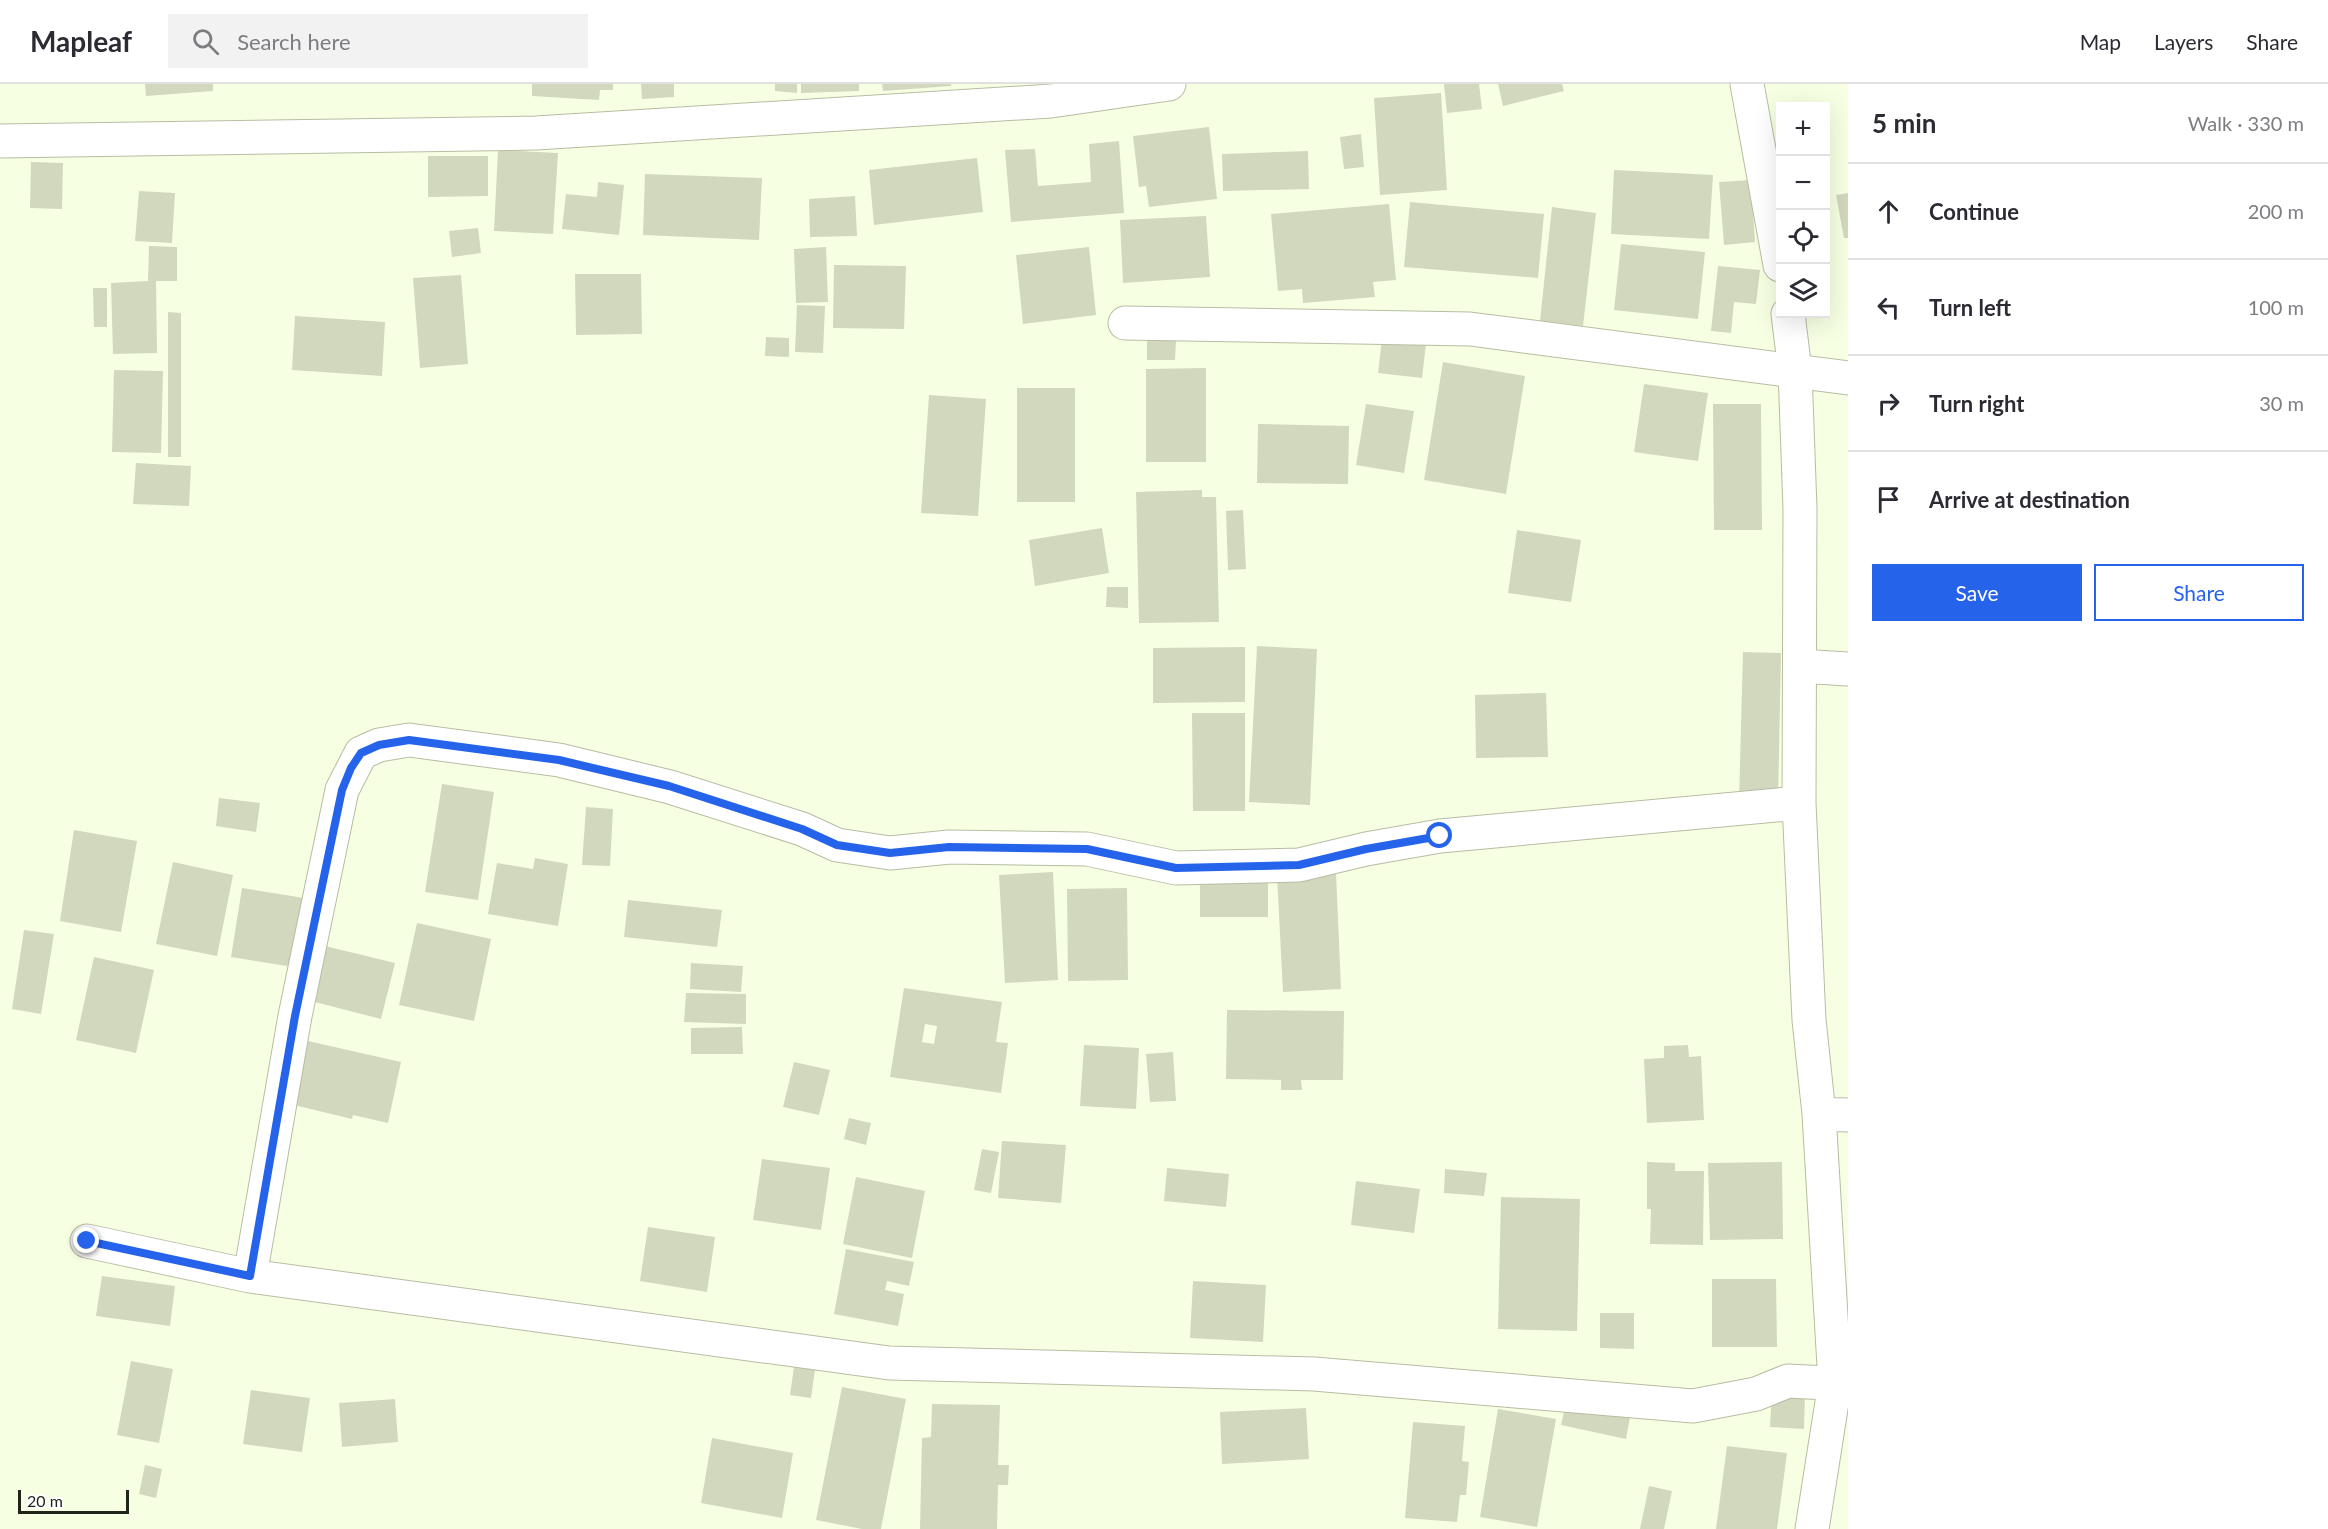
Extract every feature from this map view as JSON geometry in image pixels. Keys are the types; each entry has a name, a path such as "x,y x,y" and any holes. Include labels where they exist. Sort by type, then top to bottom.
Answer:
{"street":[{"path":"0,141 536,133 1051,101 1169,84"},
{"path":"1748,84 1780,264"},
{"path":"1788,318 1795,371 1800,509 1799,803 1809,1020 1834,1114 1842,1383 1812,1529"},
{"path":"1125,323 1470,329 1848,378"},
{"path":"1800,666 1848,669"},
{"path":"250,1276 295,1016 342,790 351,768 361,753 379,745 409,740 559,760 669,786 802,829 837,845 890,853 949,847 1087,849 1176,868 1299,865 1366,849 1440,836 1799,803"},
{"path":"87,1241 250,1276 889,1364 1314,1374 1693,1406 1755,1394 1788,1381 1842,1383"}],"building":[{"path":"145,84 213,84 213,91 146,96"},
{"path":"532,84 613,84 613,90 600,90 599,100 532,96"},
{"path":"641,84 674,84 674,97 642,99"},
{"path":"775,84 797,84 797,93 775,91"},
{"path":"801,84 859,84 859,91 801,93"},
{"path":"882,84 951,84 951,86 883,91"},
{"path":"1444,84 1479,84 1482,109 1447,113"},
{"path":"1498,84 1562,84 1564,91 1503,106"},
{"path":"1441,93 1447,190 1380,195 1374,98"},
{"path":"1209,127 1217,199 1149,207 1146,186 1139,187 1133,136"},
{"path":"1361,134 1364,167 1344,169 1340,137"},
{"path":"1119,141 1124,213 1011,222 1005,150 1035,149 1038,186 1091,182 1089,144"},
{"path":"498,150 558,153 553,234 494,231"},
{"path":"1308,151 1309,189 1223,191 1222,154"},
{"path":"428,156 488,156 488,196 428,197"},
{"path":"977,158 983,212 874,225 869,170"},
{"path":"31,162 63,163 62,209 30,208"},
{"path":"1614,170 1713,175 1709,239 1611,234"},
{"path":"645,174 762,178 759,240 643,235"},
{"path":"1751,180 1755,242 1724,245 1719,182"},
{"path":"598,182 624,185 619,235 562,229 566,194 597,197"},
{"path":"139,191 175,193 172,243 135,241"},
{"path":"1848,193 1848,238 1844,238 1836,195"},
{"path":"855,196 857,236 810,237 809,199"},
{"path":"1410,202 1544,214 1538,278 1404,267"},
{"path":"1389,204 1396,280 1373,282 1375,297 1303,303 1302,289 1278,291 1271,214"},
{"path":"1552,207 1596,213 1583,326 1540,321"},
{"path":"1206,216 1210,277 1123,283 1120,220"},
{"path":"478,228 481,253 452,257 449,231"},
{"path":"1621,244 1705,252 1698,319 1614,310"},
{"path":"149,246 177,247 177,281 156,281 157,353 113,354 111,283 148,281"},
{"path":"826,247 828,302 796,303 794,249"},
{"path":"1089,247 1096,315 1023,324 1016,255"},
{"path":"834,265 906,266 904,329 833,328"},
{"path":"1718,266 1760,270 1756,304 1734,302 1731,333 1711,331"},
{"path":"575,274 641,274 642,334 576,335"},
{"path":"461,275 468,364 420,368 413,278"},
{"path":"93,288 107,288 107,327 94,327"},
{"path":"797,305 825,306 823,353 795,352"},
{"path":"168,312 181,313 181,457 168,457"},
{"path":"295,316 385,322 382,376 292,370"},
{"path":"766,337 789,338 789,357 765,356"},
{"path":"1382,339 1426,344 1422,378 1378,373"},
{"path":"1147,340 1176,340 1175,360 1147,360"},
{"path":"1443,362 1525,376 1506,494 1424,480"},
{"path":"1206,368 1206,462 1146,462 1146,369"},
{"path":"114,370 163,371 161,453 112,452"},
{"path":"1644,384 1708,393 1698,461 1634,452"},
{"path":"1017,388 1075,388 1075,502 1017,502"},
{"path":"929,395 986,399 978,516 921,513"},
{"path":"1366,404 1414,411 1404,473 1356,465"},
{"path":"1713,404 1761,404 1762,530 1714,530"},
{"path":"1258,424 1349,426 1348,484 1257,483"},
{"path":"136,463 191,466 189,506 133,504"},
{"path":"1202,490 1202,497 1216,497 1219,622 1139,623 1136,492"},
{"path":"1243,510 1246,569 1228,570 1226,511"},
{"path":"1102,528 1109,573 1035,586 1029,540"},
{"path":"1517,530 1581,540 1571,602 1508,593"},
{"path":"1107,587 1128,587 1128,608 1106,607"},
{"path":"1257,646 1317,649 1310,805 1249,802"},
{"path":"1245,647 1245,702 1153,703 1153,648"},
{"path":"1743,652 1781,653 1778,802 1739,801"},
{"path":"1546,693 1548,757 1476,758 1475,695"},
{"path":"1192,713 1245,713 1245,811 1193,811"},
{"path":"442,784 494,792 478,900 425,892"},
{"path":"219,798 260,803 256,832 216,826"},
{"path":"586,807 613,809 610,866 582,865"},
{"path":"74,830 137,841 121,932 60,921"},
{"path":"535,858 568,864 558,926 488,914 497,863 533,869"},
{"path":"173,862 233,875 217,956 156,944"},
{"path":"1053,872 1058,980 1005,983 999,875"},
{"path":"1336,873 1341,989 1283,992 1277,876"},
{"path":"1200,874 1268,874 1268,917 1200,917"},
{"path":"242,888 304,898 293,967 231,957"},
{"path":"1127,888 1128,980 1068,981 1067,889"},
{"path":"628,900 722,910 717,947 624,937"},
{"path":"417,923 491,939 474,1021 399,1005"},
{"path":"24,930 54,934 41,1014 12,1009"},
{"path":"321,945 395,963 381,1019 307,1000"},
{"path":"94,957 154,970 136,1053 76,1040"},
{"path":"691,963 743,966 741,992 690,989"},
{"path":"904,988 1002,1002 996,1042 1008,1043 1001,1093 890,1077","holes":["925,1024 937,1026 934,1044 922,1042"]},
{"path":"686,993 746,994 746,1024 684,1022"},
{"path":"1227,1010 1344,1011 1343,1080 1301,1080 1302,1090 1281,1090 1281,1080 1226,1079"},
{"path":"742,1027 743,1054 691,1054 691,1028"},
{"path":"308,1041 401,1062 388,1123 353,1115 352,1119 294,1105"},
{"path":"1084,1045 1139,1048 1136,1109 1080,1106"},
{"path":"1688,1045 1689,1057 1701,1056 1704,1120 1647,1123 1644,1059 1664,1058 1664,1046"},
{"path":"1173,1052 1176,1101 1150,1102 1146,1054"},
{"path":"794,1062 830,1070 819,1115 783,1107"},
{"path":"849,1118 871,1123 866,1145 844,1139"},
{"path":"1002,1141 1066,1145 1061,1203 998,1198"},
{"path":"982,1149 999,1152 991,1193 974,1190"},
{"path":"762,1159 830,1168 821,1230 753,1220"},
{"path":"1647,1162 1675,1163 1675,1171 1704,1171 1703,1245 1650,1244 1651,1209 1647,1209"},
{"path":"1782,1162 1783,1239 1710,1240 1708,1163"},
{"path":"1167,1168 1229,1174 1226,1207 1164,1201"},
{"path":"1445,1169 1487,1173 1484,1196 1444,1193"},
{"path":"856,1177 925,1191 912,1258 843,1244"},
{"path":"1356,1181 1420,1189 1414,1233 1351,1225"},
{"path":"1501,1197 1580,1199 1577,1331 1498,1329"},
{"path":"648,1227 715,1237 707,1292 640,1281"},
{"path":"846,1249 914,1262 909,1286 887,1281 885,1290 904,1294 898,1326 834,1314"},
{"path":"102,1276 175,1286 170,1326 96,1316"},
{"path":"1712,1279 1776,1279 1777,1347 1712,1347"},
{"path":"1193,1281 1266,1285 1263,1342 1190,1338"},
{"path":"1600,1313 1634,1313 1634,1349 1600,1348"},
{"path":"131,1361 173,1369 159,1443 117,1435"},
{"path":"794,1367 815,1370 811,1398 790,1395"},
{"path":"842,1387 906,1399 881,1529 862,1529 816,1520"},
{"path":"251,1390 310,1398 302,1452 243,1444"},
{"path":"1772,1391 1805,1392 1804,1429 1770,1427"},
{"path":"395,1399 398,1442 342,1447 339,1403"},
{"path":"1566,1403 1630,1417 1626,1439 1561,1425"},
{"path":"932,1404 1000,1405 998,1465 1009,1465 1008,1485 998,1485 997,1529 920,1529 922,1438 931,1437"},
{"path":"1306,1408 1309,1459 1222,1464 1220,1412"},
{"path":"1498,1409 1556,1419 1537,1527 1480,1517"},
{"path":"1413,1422 1465,1426 1462,1461 1469,1462 1466,1495 1460,1495 1457,1522 1405,1518"},
{"path":"712,1438 793,1453 782,1518 701,1503"},
{"path":"1727,1446 1787,1453 1777,1529 1716,1529"},
{"path":"145,1465 162,1469 156,1498 139,1494"},
{"path":"1649,1486 1672,1491 1664,1529 1640,1529"}],"route":[{"path":"87,1241 250,1276 295,1016 342,790 351,768 361,753 379,745 409,740 559,760 669,786 802,829 837,845 890,853 949,847 1087,849 1176,868 1299,865 1366,849 1440,836"}]}
